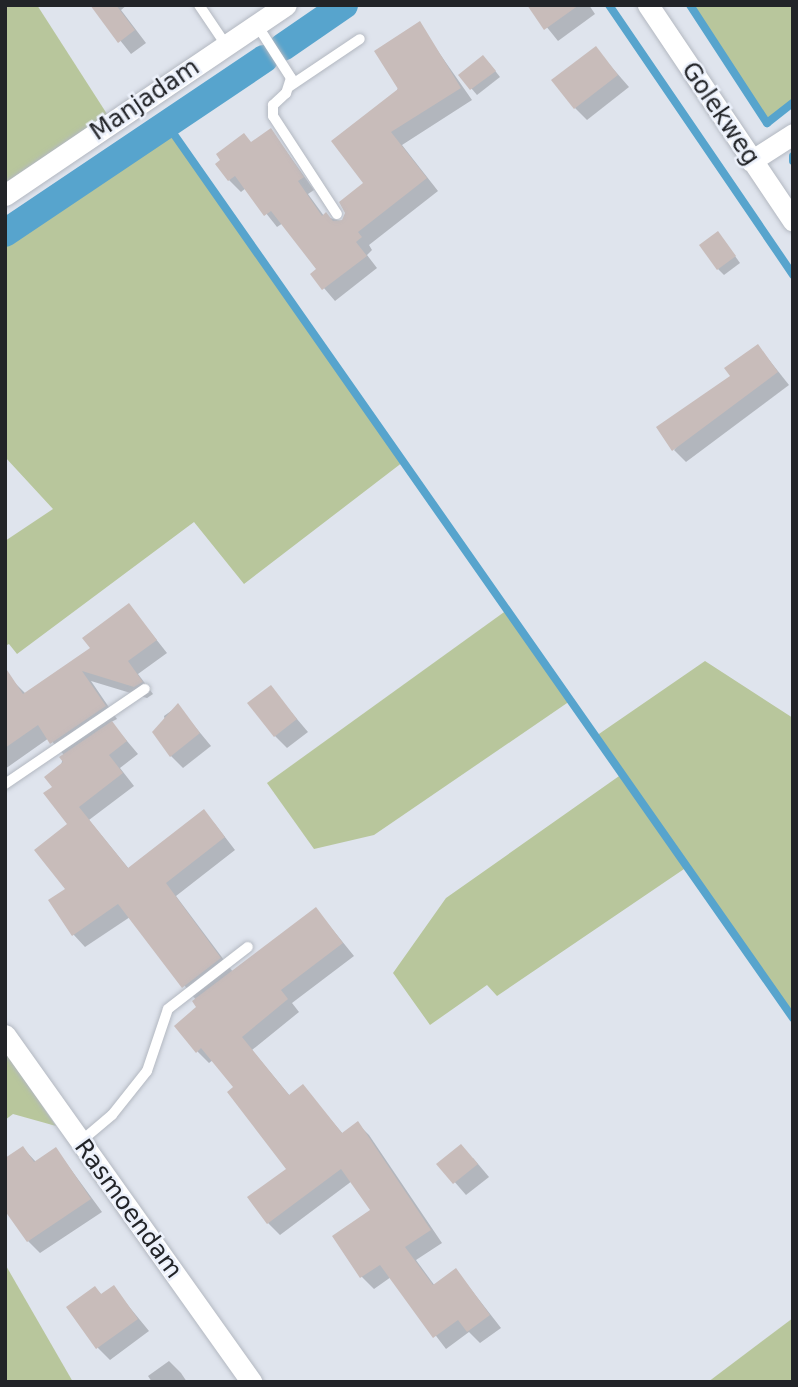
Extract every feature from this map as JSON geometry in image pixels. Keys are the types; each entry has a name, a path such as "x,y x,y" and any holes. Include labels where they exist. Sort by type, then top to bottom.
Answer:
{"street":[{"name":"Manjadam","path":"5,195 286,5"},
{"name":"Golekweg","path":"648,5 793,221"},
{"path":"751,161 793,134"},
{"name":"Rasmoendam","path":"5,1035 251,1382"}],"lane":[{"path":"199,5 226,45"},
{"path":"257,24 291,78 290,86"},
{"path":"337,214 273,116 273,105 290,86 360,39"},
{"path":"5,784 145,689"},
{"path":"80,1142 112,1115 147,1071 168,1009 248,947"}],"green space":[{"path":"5,5 37,5 107,114 5,183"},
{"path":"690,5 793,5 793,103 767,123"},
{"path":"166,123 403,462 244,584 194,522 17,654 9,644 5,646 5,541 53,509 5,457 5,233"},
{"path":"507,610 570,701 374,835 314,849 267,783"},
{"path":"705,661 793,718 793,1018 687,867 497,996 487,985 430,1025 393,973 446,898 622,774 596,736"},
{"path":"5,1051 56,1126 13,1114 5,1120"},
{"path":"5,1264 73,1382 5,1382"},
{"path":"793,1318 793,1382 708,1382"}],"building":[{"path":"90,5 116,5 135,30 118,43"},
{"path":"527,5 579,5 544,30"},
{"path":"420,21 461,88 391,132 427,178 358,232 362,237 356,242 367,256 322,290 310,274 316,269 271,211 264,216 235,176 228,181 215,164 220,160 216,154 244,133 251,142 271,128 304,177 298,181 322,216 326,212 333,221 342,220 345,213 339,202 363,183 331,141 398,89 374,51"},
{"path":"596,46 618,75 574,109 551,80"},
{"path":"483,55 496,71 470,90 458,75"},
{"path":"718,231 736,256 717,270 699,245"},
{"path":"758,344 778,372 672,451 656,427 730,376 724,368"},
{"path":"129,603 157,640 128,661 143,682 134,687 82,671 106,706 50,744 38,725 5,748 5,667 23,694 90,648 82,638"},
{"path":"271,685 297,719 274,737 247,703"},
{"path":"178,703 200,733 170,757 152,732"},
{"path":"112,721 127,741 109,755 123,773 79,807 128,868 204,809 225,837 166,883 221,958 182,988 118,904 72,936 48,900 65,889 34,850 67,824 43,793 52,787 44,777 63,762 59,757"},
{"path":"316,907 343,943 281,990 288,999 242,1037 289,1095 303,1084 342,1133 358,1121 431,1230 405,1247 433,1285 456,1268 490,1315 467,1332 458,1320 433,1338 380,1265 360,1278 332,1236 370,1210 341,1169 267,1224 247,1197 286,1169 227,1092 233,1087 201,1048 196,1053 174,1026 196,1007 192,1001"},
{"path":"461,1144 478,1164 453,1184 436,1164"},
{"path":"23,1146 34,1162 56,1147 91,1199 27,1242 5,1211 5,1158"},
{"path":"114,1285 138,1319 96,1349 66,1307 95,1286 101,1294"}],"waterway":[{"path":"283,47 344,5"},
{"path":"609,5 793,275"},
{"path":"690,5 767,123 793,103"},
{"path":"5,233 264,59"},
{"path":"166,123 793,1018"},
{"path":"793,156 793,161"}]}
